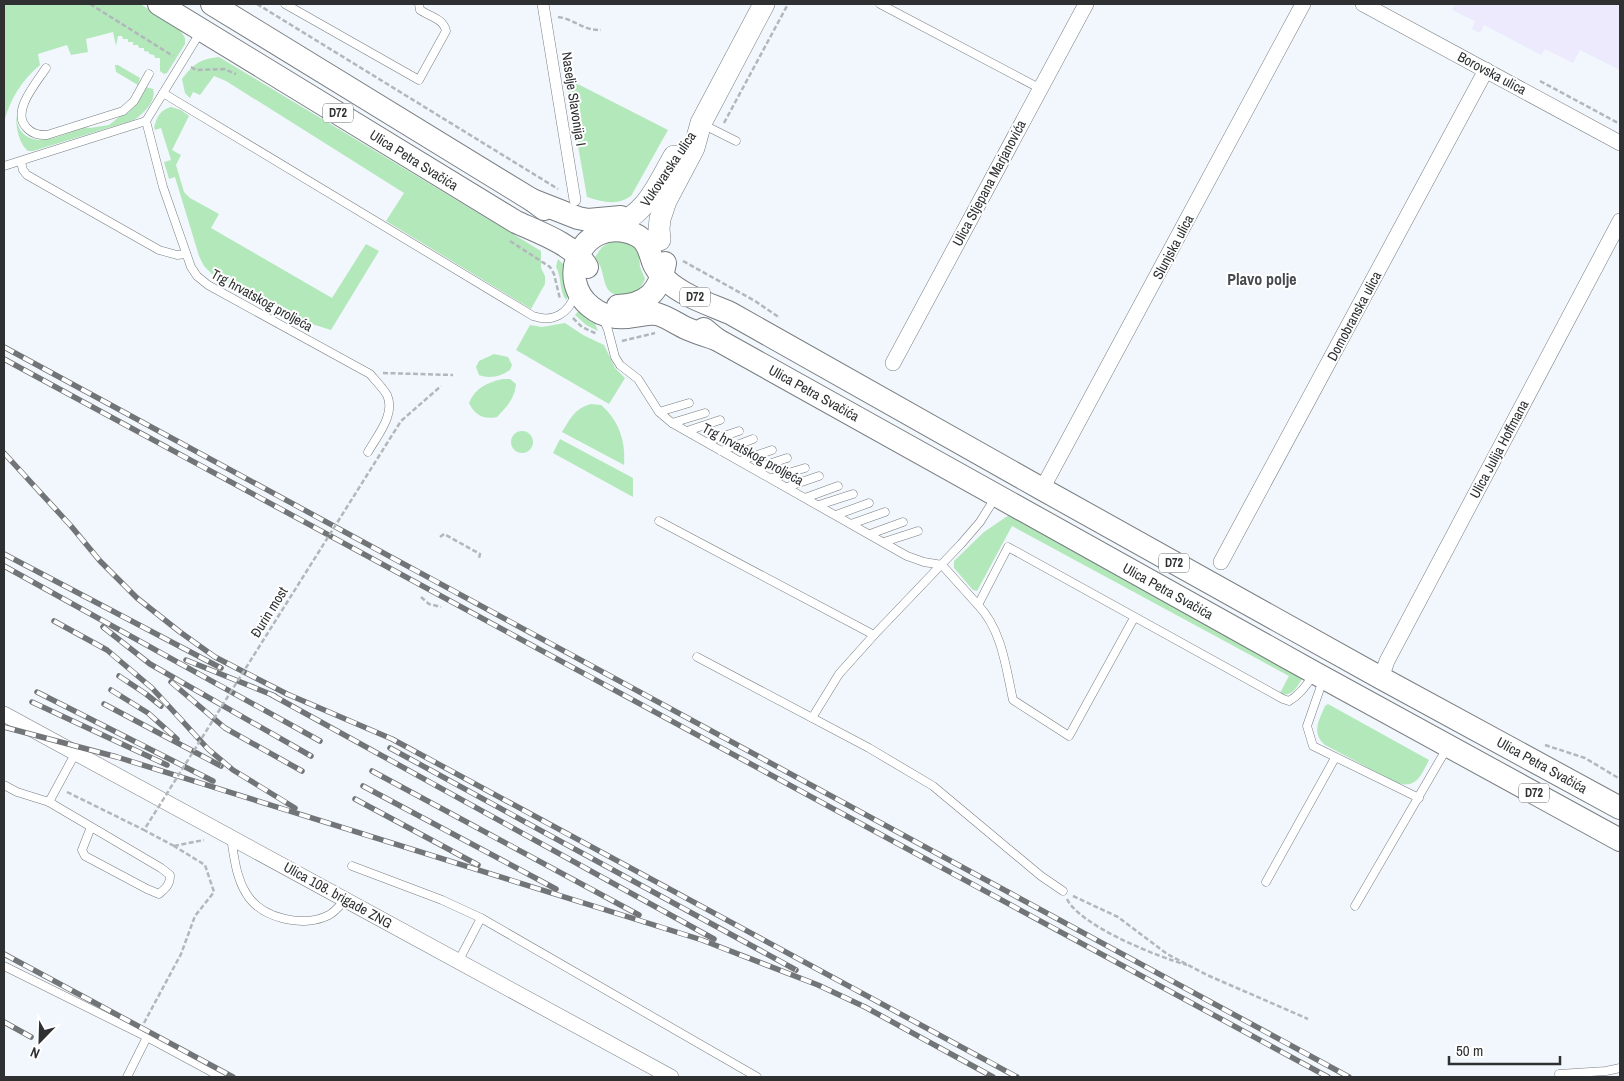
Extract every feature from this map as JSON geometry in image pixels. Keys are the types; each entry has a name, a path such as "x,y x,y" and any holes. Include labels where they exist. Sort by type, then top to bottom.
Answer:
{"main road":[{"name":"Ulica Petra Svačića","path":"159,4 512,231"},
{"name":"Vukovarska ulica","path":"660,240 659,229 662,211 694,148 711,125 764,4"},
{"name":"Ulica Petra Svačića","path":"219,6 532,200"},
{"name":"Vukovarska ulica","path":"604,231 632,218 646,203 685,138 711,125"},
{"name":"D72","path":"532,200 583,219 601,220 623,216 632,218"},
{"name":"D72","path":"532,200 572,227 582,230 628,232 644,241 648,246 653,262 664,270"},
{"path":"632,218 647,225 660,240 664,250 664,270 654,292 640,302"},
{"name":"D72","path":"512,231 542,243 558,252 585,301 600,313 621,317 657,314 688,330 716,339"},
{"path":"572,278 584,244 604,231"},
{"name":"D72","path":"572,278 582,260 589,273 592,289 601,300 618,306 650,302 689,319 716,339"},
{"name":"Ulica Petra Svačića","path":"664,270 674,286 687,294 730,313 1381,678 1620,808"},
{"name":"Ulica Petra Svačića","path":"716,339 1319,675 1620,840"}],"street":[{"name":"Naselje Slavonija I","path":"543,4 575,200"},
{"name":"Ulica Stjepana Marjanovića","path":"893,362 1086,4"},
{"name":"Slunjska ulica","path":"1042,489 1303,4"},
{"name":"Borovska ulica","path":"1363,4 1620,143"},
{"name":"Domobranska ulica","path":"1221,562 1486,70"},
{"name":"Ulica Julija Hoffmana","path":"1381,678 1387,661 1620,221"},
{"name":"Ulica 108. brigade ZNG","path":"4,714 671,1077"}],"lane":[{"path":"285,4 419,80 446,31 442,22 420,10 419,4"},
{"path":"880,4 889,6 1041,89"},
{"path":"4,166 146,121 202,30"},
{"path":"46,68 23,104 21,114 22,122 26,127 39,135 47,135 123,111 134,101 149,74"},
{"path":"163,93 528,313 548,319 562,314 572,304 572,278"},
{"name":"Trg hrvatskog proljeća","path":"146,121 163,187 186,254 196,276 208,285 370,374 387,394 390,405 388,417 368,452"},
{"path":"711,125 736,141"},
{"path":"21,162 23,170 27,175 159,250 177,255 186,254"},
{"name":"Trg hrvatskog proljeća","path":"600,313 608,330 614,357 620,365 638,379 659,412 672,423 908,556 924,562 942,565"},
{"path":"659,412 689,403"},
{"path":"672,423 706,413"},
{"path":"687,431 720,420"},
{"path":"706,442 739,431"},
{"path":"721,450 753,439"},
{"path":"740,461 772,450"},
{"path":"754,469 787,458"},
{"path":"772,478 804,468"},
{"path":"786,487 819,476"},
{"path":"805,498 838,486"},
{"path":"819,505 853,494"},
{"path":"812,718 839,674 980,522 996,495"},
{"path":"836,515 869,504"},
{"path":"851,524 885,512"},
{"path":"658,520 874,635"},
{"path":"870,534 903,522"},
{"path":"884,542 918,531"},
{"path":"978,605 1008,547 1134,618 1290,701 1319,675"},
{"path":"942,565 984,610 1000,641 1008,670 1013,700 1069,736 1134,618"},
{"path":"697,657 869,748 933,786 1041,876 1063,891"},
{"path":"1319,675 1307,726 1313,746 1419,798"},
{"path":"1355,906 1448,746"},
{"path":"49,802 75,754"},
{"path":"1266,882 1335,758"},
{"path":"4,785 17,792 49,802 161,868 170,875 170,883 158,894 85,856 82,850 91,827"},
{"path":"231,838 234,862 246,894 254,904 275,916 294,921 313,921 331,914 346,899"},
{"path":"352,866 442,900 481,918 758,1077"},
{"path":"458,962 481,918"},
{"path":"4,966 143,1035 222,1077"},
{"path":"126,1077 143,1035"},
{"path":"1559,1074 1606,1072 1620,1068"}],"path":[{"path":"90,4 174,56"},
{"path":"257,4 575,200"},
{"path":"711,125 788,4"},
{"path":"545,16 565,18 590,30 601,30"},
{"path":"196,70 224,69 237,75"},
{"path":"512,231 550,267 554,274 557,292 572,278"},
{"path":"690,272 692,267"},
{"path":"370,374 372,372 453,376"},
{"name":"Đurin most","path":"144,830 401,421 441,386"},
{"path":"440,536 444,534 480,554 479,558"},
{"path":"421,596 429,604 441,608"},
{"path":"1540,743 1585,758 1620,779"},
{"path":"57,786 174,846 205,866 214,892 195,916 181,954 143,1035"},
{"path":"1063,891 1118,917 1167,954 1207,975 1308,1019"},
{"path":"1063,891 1070,906 1085,919 1136,946 1168,960 1192,967"}],"shaded area":[{"path":"1455,4 1620,4 1620,70 1580,50 1573,63 1545,49 1541,55 1484,25 1480,33 1472,29 1475,21 1452,10"}],"green space":[{"path":"4,4 140,4 171,22 180,30 185,38 185,44 167,73 164,74 160,71 160,58 155,58 154,55 144,51 144,48 133,45 133,42 128,42 128,39 123,39 122,36 118,36 116,46 113,32 86,39 88,52 71,55 67,45 38,54 40,65 18,90 4,122"},
{"path":"219,57 541,251 541,268 545,276 545,284 531,309 386,221 404,193 226,81 214,76 200,95 193,92 190,98 185,93 182,79 198,63 206,59"},
{"path":"115,65 140,78 138,85 116,72"},
{"path":"566,78 668,130 631,196 626,199 609,202 587,197"},
{"path":"146,87 153,89 153,98 145,111 134,120 33,151 28,151 24,147 19,137 16,119 19,109 17,123 21,131 27,137 43,140 84,127 109,125 129,112"},
{"path":"171,107 181,110 189,116 172,150 181,155 176,165 184,192 190,198 219,214 211,228 332,298 366,244 379,251 331,330 312,324 213,275 204,266 199,256 175,177 169,179 164,162 171,160 161,128 155,130 154,127 160,114"},
{"path":"612,241 623,242 633,246 639,254 640,267 645,279 634,292 620,295 614,294 610,292 605,284 601,267 595,257 602,247"},
{"path":"558,259 564,265 569,295 566,300 562,292 556,267"},
{"path":"580,309 592,316 598,331 586,325 575,315"},
{"path":"565,323 583,335 604,345 615,368 625,378 609,404 516,350 530,325 542,327"},
{"path":"494,354 508,357 512,365 510,370 495,377 479,375 476,367 479,361"},
{"path":"510,379 516,384 512,398 497,417 488,418 480,416 469,403 475,393 487,384"},
{"path":"591,404 601,405 617,425 624,448 624,465 562,432 577,411"},
{"path":"522,431 530,434 533,442 530,450 522,453 514,450 511,442 514,434"},
{"path":"560,439 633,478 633,497 553,453"},
{"path":"1012,513 1303,677 1301,681 1291,693 1280,693 1289,676 1012,526 977,591 973,590 954,568 954,561 984,532"},
{"path":"1328,704 1429,760 1418,779 1409,784 1397,783 1325,745 1318,736 1317,731 1320,716"}],"railway":[{"path":"4,347 1349,1077"},
{"path":"4,359 1328,1077"},
{"path":"4,453 71,526 100,561 137,598 215,657 287,694 392,739 1017,1077"},
{"path":"4,554 221,668"},
{"path":"4,566 320,741"},
{"path":"54,621 107,650 152,688 208,749 233,770 295,808"},
{"path":"103,627 150,664 311,756"},
{"path":"186,660 275,696"},
{"path":"119,676 161,706"},
{"path":"171,682 225,728 302,771"},
{"path":"111,690 148,713 177,739"},
{"path":"37,692 213,781"},
{"path":"272,695 714,939"},
{"path":"32,702 167,765"},
{"path":"104,704 221,766"},
{"path":"4,727 117,757 702,940 818,985 865,1007 993,1077"},
{"path":"390,748 796,970"},
{"path":"372,771 639,915"},
{"path":"363,786 556,889"},
{"path":"355,799 478,865"},
{"path":"4,954 233,1077"},
{"path":"4,1022 31,1037"}],"district":[{"name":"Plavo polje","path":"1262,279"}]}
